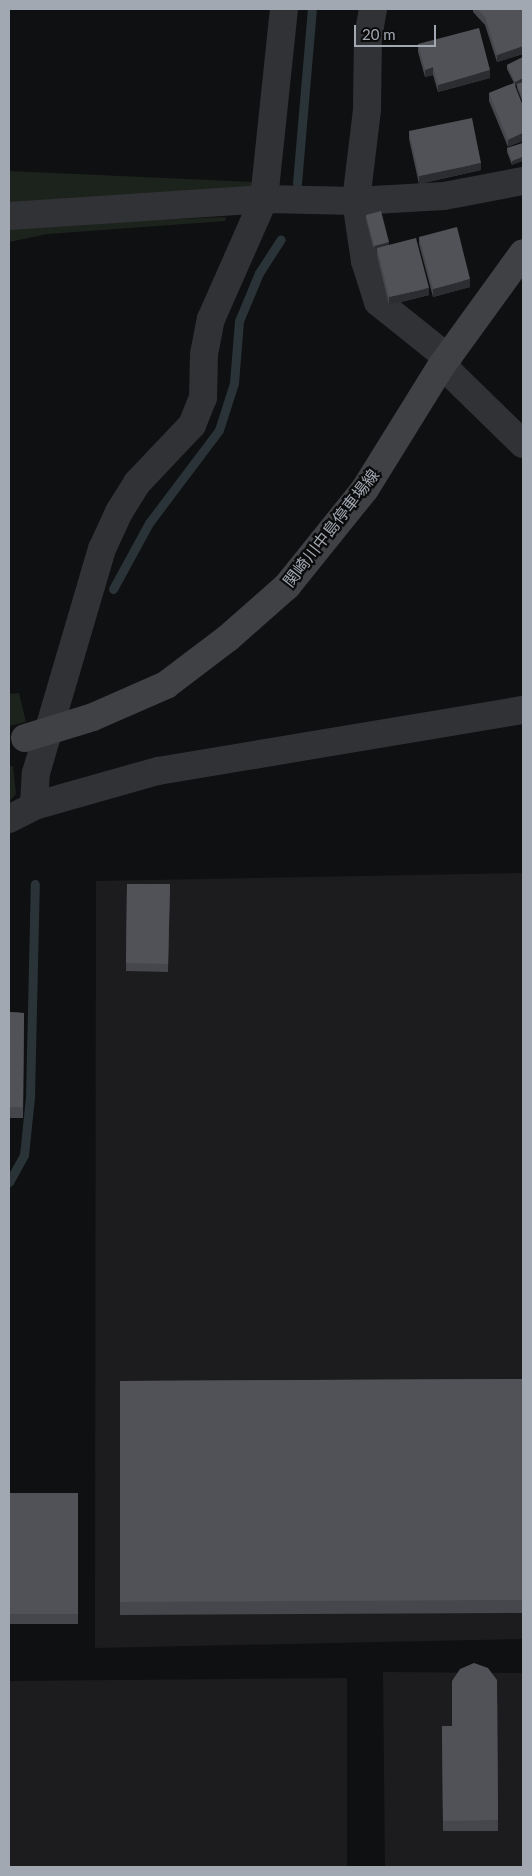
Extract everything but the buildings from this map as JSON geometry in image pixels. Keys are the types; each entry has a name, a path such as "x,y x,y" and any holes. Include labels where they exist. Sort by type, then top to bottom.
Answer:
{"main road":[{"name":"関崎川中島停車場線","path":"17,739 93,716 166,685 228,638 287,586 365,489 445,362 523,253"}],"street":[{"path":"34,806 36,773 102,549 119,512 137,483 192,425 203,398 204,354 211,319 264,199 284,9"},
{"path":"373,9 368,36 367,110 356,201 365,261 378,302 445,362 523,444"},
{"path":"9,216 264,199 356,201 444,196 523,181"},
{"path":"9,819 34,806 158,771 523,710"}],"shaded area":[{"path":"9,171 254,182 251,189 9,204"},
{"path":"226,217 225,221 48,234 9,242 9,226"},
{"path":"19,693 26,722 9,726 9,694"},
{"path":"13,766 16,794 9,802 9,767"},
{"path":"523,873 523,1639 95,1648 96,881"},
{"path":"383,1672 523,1673 523,1867 385,1867"},
{"path":"347,1678 347,1867 9,1867 9,1681"}],"waterway":[{"path":"297,183 312,9"},
{"path":"113,589 149,523 219,430 234,383 239,321 259,273 281,239"},
{"path":"9,1182 24,1155 30,1097 35,884"}]}
